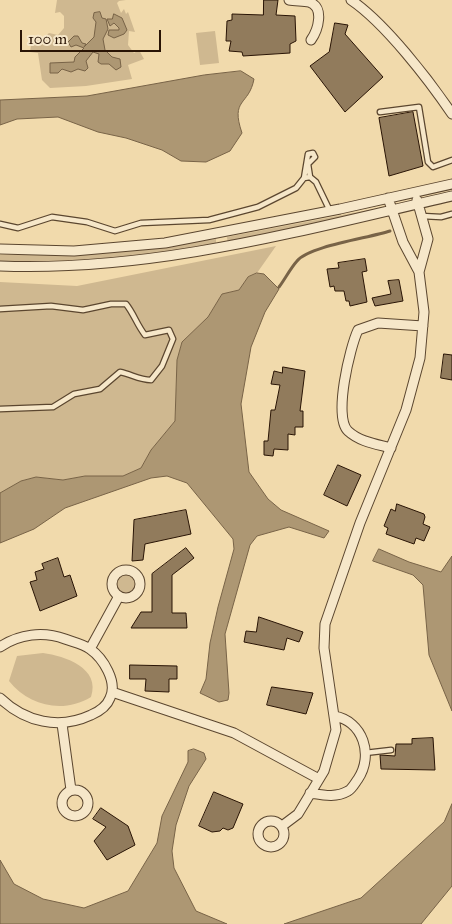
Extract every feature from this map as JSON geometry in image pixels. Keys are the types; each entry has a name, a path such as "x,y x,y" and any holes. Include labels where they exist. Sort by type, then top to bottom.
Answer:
{"street":[{"path":"289,0 310,3 318,10 319,20 311,40"},
{"path":"351,0 366,10 435,89 452,114"},
{"path":"0,250 74,251 165,243 330,211 452,184"},
{"path":"413,192 428,239 419,272"},
{"path":"0,266 42,268 131,262 244,244 452,196"},
{"path":"282,826 298,814 324,771 336,730 324,648 325,624 341,573 406,410 420,358 424,312 419,272 403,242 388,198"},
{"path":"391,448 363,442 347,430 342,416 342,402 352,342 358,330 378,323 422,326"},
{"path":"90,649 119,596"},
{"path":"0,647 15,639 39,635 57,636 90,649 110,673 112,692 110,698 99,712 62,724 50,723 20,713 0,698"},
{"path":"112,692 234,733 319,779"},
{"path":"310,793 333,796 350,790 362,772 366,747 359,730 345,718 334,716"},
{"path":"62,724 70,790"}],"lane":[{"path":"380,112 419,107 428,162 433,167 452,160"},
{"path":"0,224 18,228 52,216 87,222 115,230 141,223 209,220 258,206 296,188 304,178 308,154 313,153 315,157 308,164 310,177 316,182 330,211"},
{"path":"304,178 310,177"},
{"path":"422,216 441,217 452,214"},
{"path":"0,309 51,306 83,310 111,304 126,304 133,312 139,327 145,335 169,330 173,339 162,366 151,380 140,380 130,374 120,372 100,389 74,394 53,407 0,409"},
{"path":"365,753 391,750"}],"shaded area":[{"path":"57,0 126,0 117,3 121,13 124,9 126,14 128,12 135,32 129,31 128,45 134,53 139,50 144,59 128,65 132,79 86,86 50,88 42,80 38,53 30,52 31,45 37,37 40,41 49,33 58,35 64,28 64,16 60,12 55,13"},
{"path":"100,12 102,18 106,19 108,29 103,39 105,50 112,57 120,59 121,67 116,70 109,64 101,64 98,62 99,54 93,52 86,61 88,68 85,71 78,69 71,72 62,69 58,73 50,73 50,63 74,62 75,57 84,48 76,45 71,47 68,42 74,36 78,36 82,43 86,44 84,47 94,37 96,22 93,18 94,13"},
{"path":"114,14 122,18 127,30 124,34 114,38 108,35 109,30 119,30 119,28 114,23 110,26 107,19 112,19"},
{"path":"215,31 219,63 200,65 196,33"},
{"path":"241,71 254,79 252,88 239,108 238,114 242,133 230,151 206,162 181,161 162,150 126,138 98,132 58,117 17,119 0,125 0,100 87,96 204,75"},
{"path":"384,207 384,209 228,245 227,237"},
{"path":"216,239 216,246 135,256 81,261 0,263 0,255 94,254"},
{"path":"276,246 257,273 248,277 239,290 222,294 208,317 182,342 177,360 175,421 151,450 141,468 123,476 85,476 63,480 36,477 21,481 0,493 0,282 77,286"},
{"path":"257,273 264,274 279,289 265,312 251,347 241,404 249,472 268,499 281,510 329,531 324,538 289,527 257,536 250,545 225,634 228,700 219,702 200,693 206,679 210,643 234,549 233,539 187,483 167,476 151,478 65,508 34,529 0,543 0,493 21,481 36,477 63,480 85,476 123,476 141,468 151,450 175,421 177,360 182,342 208,317 222,294 239,290 248,277"},
{"path":"379,549 409,562 441,572 452,556 452,711 429,655 423,585 413,575 373,561"},
{"path":"126,575 132,578 135,584 132,590 126,593 120,590 117,584 120,578"},
{"path":"43,653 61,657 79,665 86,671 91,678 93,687 91,697 69,705 47,705 36,702 17,690 9,681 17,656"},
{"path":"194,749 204,753 206,759 189,786 176,825 172,851 174,868 196,911 227,924 0,924 0,860 14,884 43,899 84,908 128,891 157,843 162,816 188,762 188,751"},
{"path":"452,804 452,886 421,924 284,924 361,898 444,822"}],"building":[{"path":"264,0 278,0 276,15 295,16 296,41 290,44 290,53 243,56 242,52 229,51 231,41 226,41 227,21 232,20 232,14 263,15"},
{"path":"335,23 348,25 345,34 383,77 345,112 310,66 329,52"},
{"path":"413,112 423,166 389,176 379,118"},
{"path":"365,259 367,271 362,272 367,302 350,306 349,301 346,301 344,291 335,291 334,286 330,287 327,269 339,268 338,263"},
{"path":"399,280 403,301 375,306 372,298 391,294 388,281"},
{"path":"444,354 452,355 452,380 441,378"},
{"path":"283,367 305,371 300,411 303,411 303,427 295,427 295,435 288,434 288,450 274,449 273,456 264,455 264,441 268,441 271,410 275,410 280,385 271,384 274,371 282,373"},
{"path":"338,465 361,475 347,506 324,495"},
{"path":"397,504 424,514 423,524 430,527 424,541 416,538 414,544 386,534 388,528 384,526 391,509 395,511"},
{"path":"186,510 191,534 145,544 143,560 132,561 134,520"},
{"path":"186,548 194,558 172,575 172,613 186,613 187,628 131,628 141,612 152,612 152,574"},
{"path":"58,558 64,577 70,575 77,596 40,611 30,582 37,580 35,572 44,569 42,564"},
{"path":"259,617 303,632 299,642 287,638 284,650 244,642 246,631 256,632"},
{"path":"130,665 177,666 177,679 169,679 169,692 145,691 146,679 130,679"},
{"path":"272,687 313,693 306,714 267,705"},
{"path":"433,738 435,770 381,769 380,755 395,756 396,744 412,744 412,739"},
{"path":"214,792 243,804 233,828 228,830 223,828 220,831 212,832 199,826"},
{"path":"101,808 128,826 135,845 107,860 94,841 106,827 93,819"}],"waterway":[{"path":"279,287 294,264 304,256 326,247 390,231"}]}
